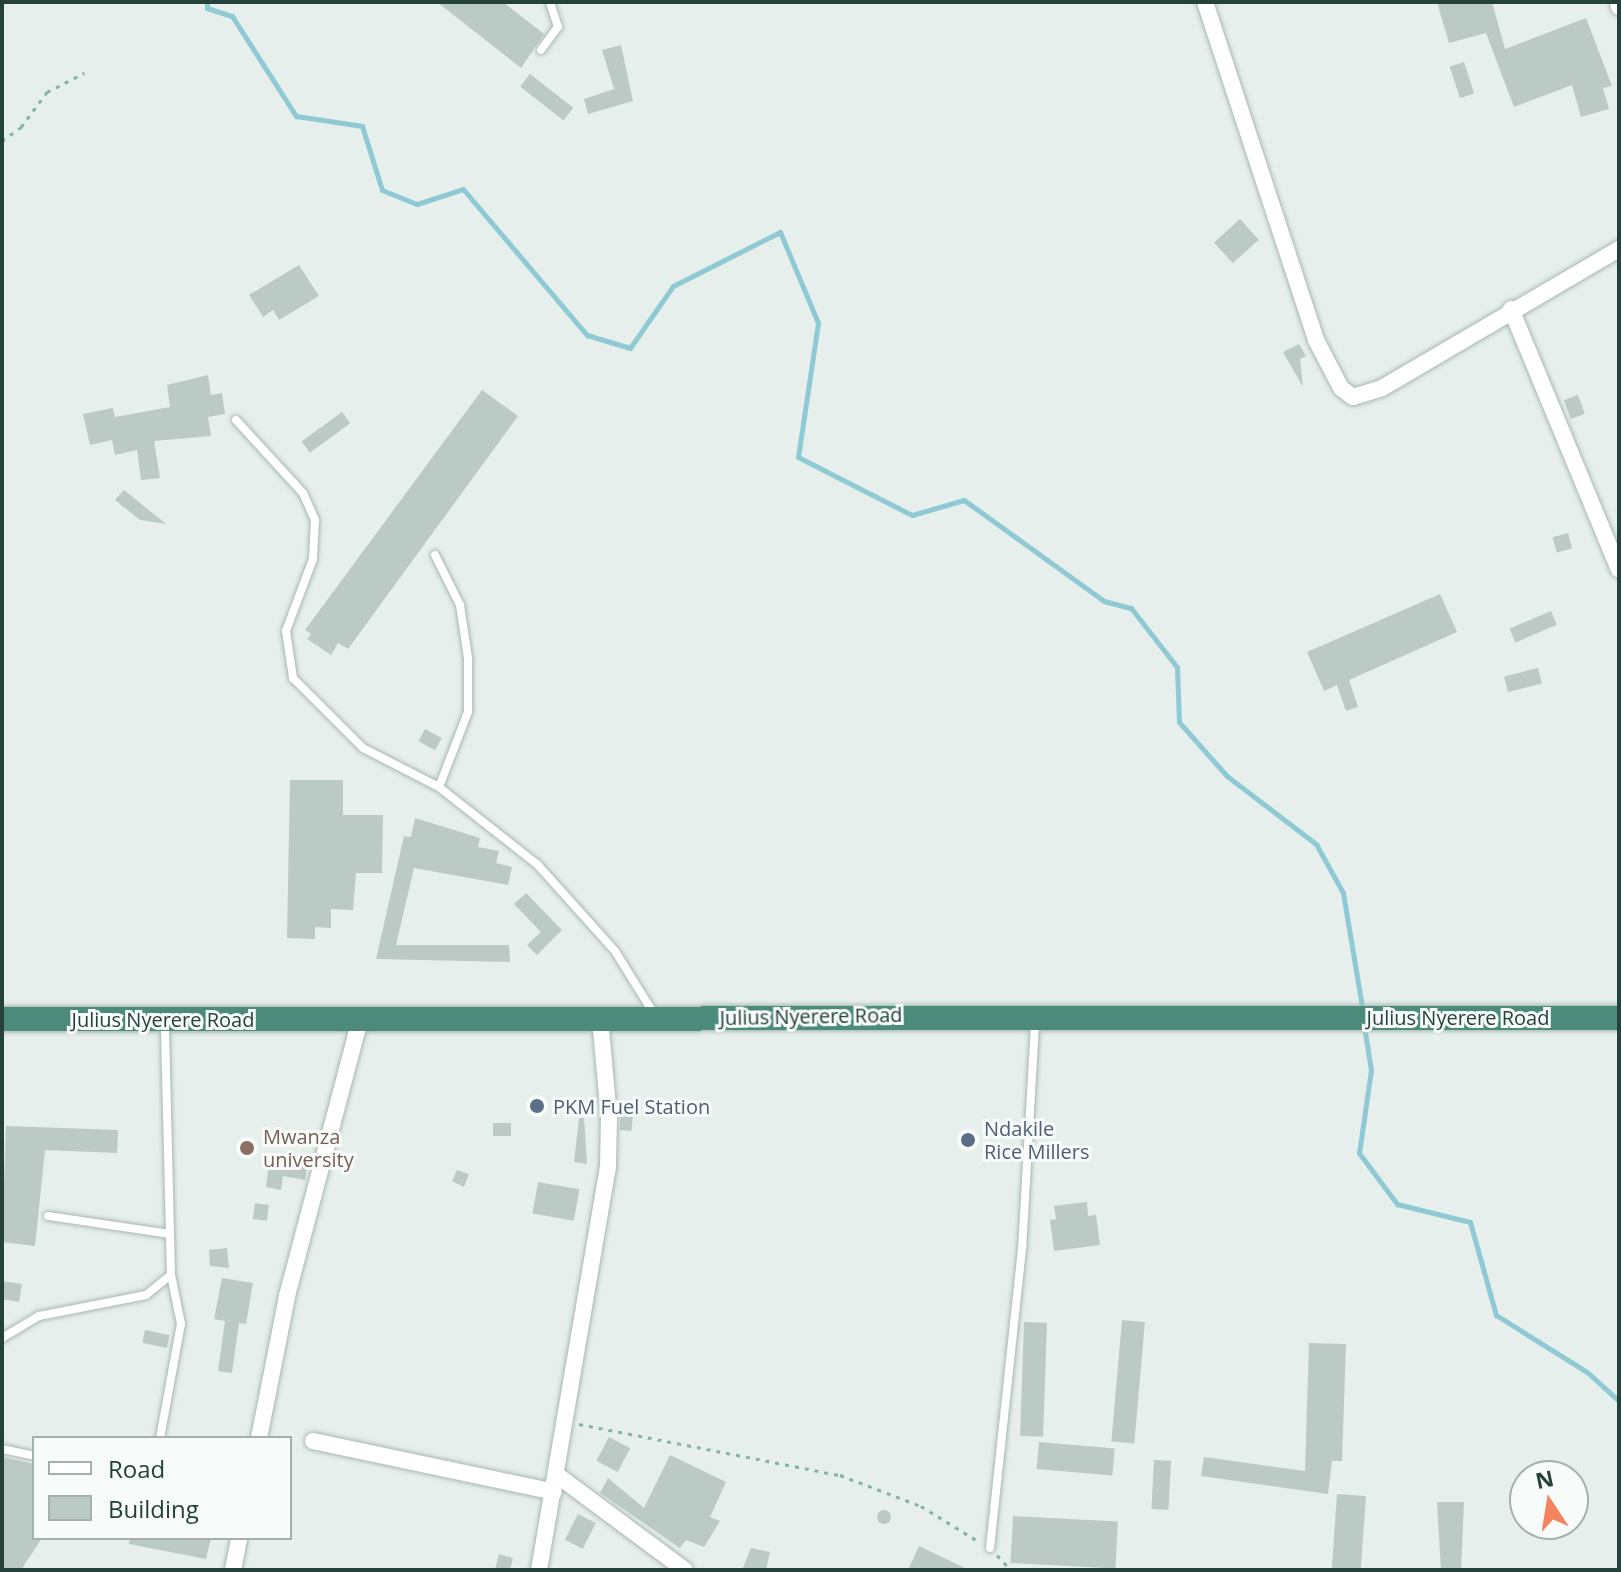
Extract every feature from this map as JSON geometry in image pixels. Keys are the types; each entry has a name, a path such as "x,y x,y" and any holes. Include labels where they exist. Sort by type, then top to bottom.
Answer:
{"highway":[{"name":"Julius Nyerere Road","path":"2,1019 600,1019 1036,1014 1619,1018"}],"street":[{"path":"1205,2 1316,340 1341,388 1353,397 1382,388 1511,309 1619,249"},
{"path":"1511,309 1619,570"},
{"path":"259,1436 287,1296 360,1019"},
{"path":"539,1570 608,1168 609,1117 600,1019"},
{"path":"313,1441 556,1483 685,1570"},
{"path":"233,1570 239,1540"}],"lane":[{"path":"541,50 558,27 550,2"},
{"path":"236,420 303,493 315,520 313,559 286,631 293,678 363,748 439,787 537,864 615,951 656,1018"},
{"path":"435,555 460,605 468,658 468,712 439,787"},
{"path":"990,1548 1022,1250 1036,1014"},
{"path":"160,1436 181,1324 171,1275 165,1019"},
{"path":"48,1216 170,1234"},
{"path":"2,1338 39,1316 146,1295 171,1275"},
{"path":"2,1449 32,1456"}],"path":[{"path":"2,141 21,127 47,92 84,73"},
{"path":"563,1421 840,1475 921,1506 990,1548 1011,1570"}],"building":[{"path":"437,2 503,2 544,34 521,68"},
{"path":"1437,2 1492,2 1505,49 1586,18 1612,86 1603,88 1609,109 1581,117 1572,85 1514,107 1486,33 1449,43"},
{"path":"621,45 633,101 588,114 584,99 614,89 602,50"},
{"path":"1464,62 1474,93 1460,98 1450,67"},
{"path":"530,74 573,108 563,120 520,87"},
{"path":"1240,219 1259,240 1233,263 1214,242"},
{"path":"299,265 319,296 279,320 273,310 263,317 249,295"},
{"path":"1299,344 1306,356 1300,359 1303,387 1283,352"},
{"path":"208,375 211,395 222,393 225,414 208,417 211,436 154,441 160,478 141,480 137,450 115,455 112,440 90,445 83,414 113,408 115,417 170,407 167,385"},
{"path":"482,390 518,416 348,649 338,643 331,655 307,639 311,634 305,630"},
{"path":"1578,395 1585,414 1571,419 1564,400"},
{"path":"342,412 350,423 310,453 302,441"},
{"path":"124,490 166,524 140,520 115,500"},
{"path":"1568,533 1572,548 1557,553 1553,537"},
{"path":"1440,594 1457,632 1349,680 1358,707 1346,711 1337,685 1324,691 1307,652"},
{"path":"1551,611 1557,625 1515,642 1510,629"},
{"path":"1538,668 1542,684 1508,692 1504,676"},
{"path":"425,729 442,738 435,750 418,741"},
{"path":"290,780 343,780 343,815 383,815 382,873 356,873 353,910 331,909 331,928 315,927 315,939 287,938"},
{"path":"415,818 480,838 478,847 499,851 496,863 512,867 508,885 414,868 396,945 509,945 510,962 376,959 404,836 411,837"},
{"path":"526,893 562,930 537,955 527,945 541,932 514,904"},
{"path":"621,1113 633,1114 631,1131 620,1130"},
{"path":"579,1118 584,1118 587,1164 574,1162"},
{"path":"493,1123 511,1123 511,1136 493,1136"},
{"path":"6,1126 118,1130 117,1153 45,1150 35,1246 2,1242"},
{"path":"270,1157 308,1163 305,1180 283,1176 281,1190 266,1187"},
{"path":"457,1170 469,1174 464,1187 452,1181"},
{"path":"538,1182 579,1189 574,1221 532,1214"},
{"path":"1087,1202 1088,1216 1096,1215 1100,1245 1054,1251 1050,1220 1056,1219 1054,1206"},
{"path":"255,1203 269,1205 267,1221 253,1219"},
{"path":"227,1248 229,1268 210,1266 209,1250"},
{"path":"222,1278 253,1283 246,1324 239,1323 232,1373 218,1371 225,1321 214,1319"},
{"path":"2,1281 22,1284 19,1302 2,1299"},
{"path":"1122,1320 1145,1322 1134,1444 1111,1442"},
{"path":"1024,1322 1047,1323 1043,1437 1020,1436"},
{"path":"145,1330 169,1335 167,1348 142,1343"},
{"path":"1309,1343 1346,1344 1342,1461 1332,1461 1328,1494 1201,1476 1204,1457 1305,1471"},
{"path":"609,1437 630,1448 618,1472 596,1461"},
{"path":"1039,1442 1115,1449 1112,1476 1037,1469"},
{"path":"670,1455 726,1482 710,1517 720,1521 704,1547 686,1540 680,1548 600,1493 608,1478 644,1508"},
{"path":"2,1457 32,1464 32,1540 41,1540 21,1570 2,1570"},
{"path":"1154,1460 1171,1461 1168,1510 1151,1509"},
{"path":"1337,1494 1366,1496 1361,1570 1332,1570"},
{"path":"1437,1502 1464,1502 1461,1570 1441,1570"},
{"path":"884,1510 891,1517 884,1524 877,1517"},
{"path":"578,1514 596,1523 583,1549 565,1540"},
{"path":"1013,1516 1118,1521 1115,1568 1011,1563"},
{"path":"130,1540 211,1540 206,1559 129,1544"},
{"path":"919,1546 969,1570 908,1570"},
{"path":"751,1548 770,1552 766,1570 742,1570"},
{"path":"499,1554 513,1558 510,1570 495,1570"}],"waterway":[{"path":"207,2 207,8 232,16 296,116 362,126 382,190 417,204 463,189 587,335 630,348 673,286 780,232 818,323 798,457 912,515 964,500 1104,601 1131,608 1177,667 1179,722 1227,776 1316,844 1343,893 1363,1012"},
{"path":"1364,1026 1371,1070 1359,1153 1397,1204 1470,1222 1496,1315 1587,1372 1619,1401"}],"place":[{"name":"PKM Fuel Station","path":"537,1106"},
{"name":"Ndakile Rice Millers","path":"968,1140"},
{"name":"Mwanza university","path":"247,1148"}]}
